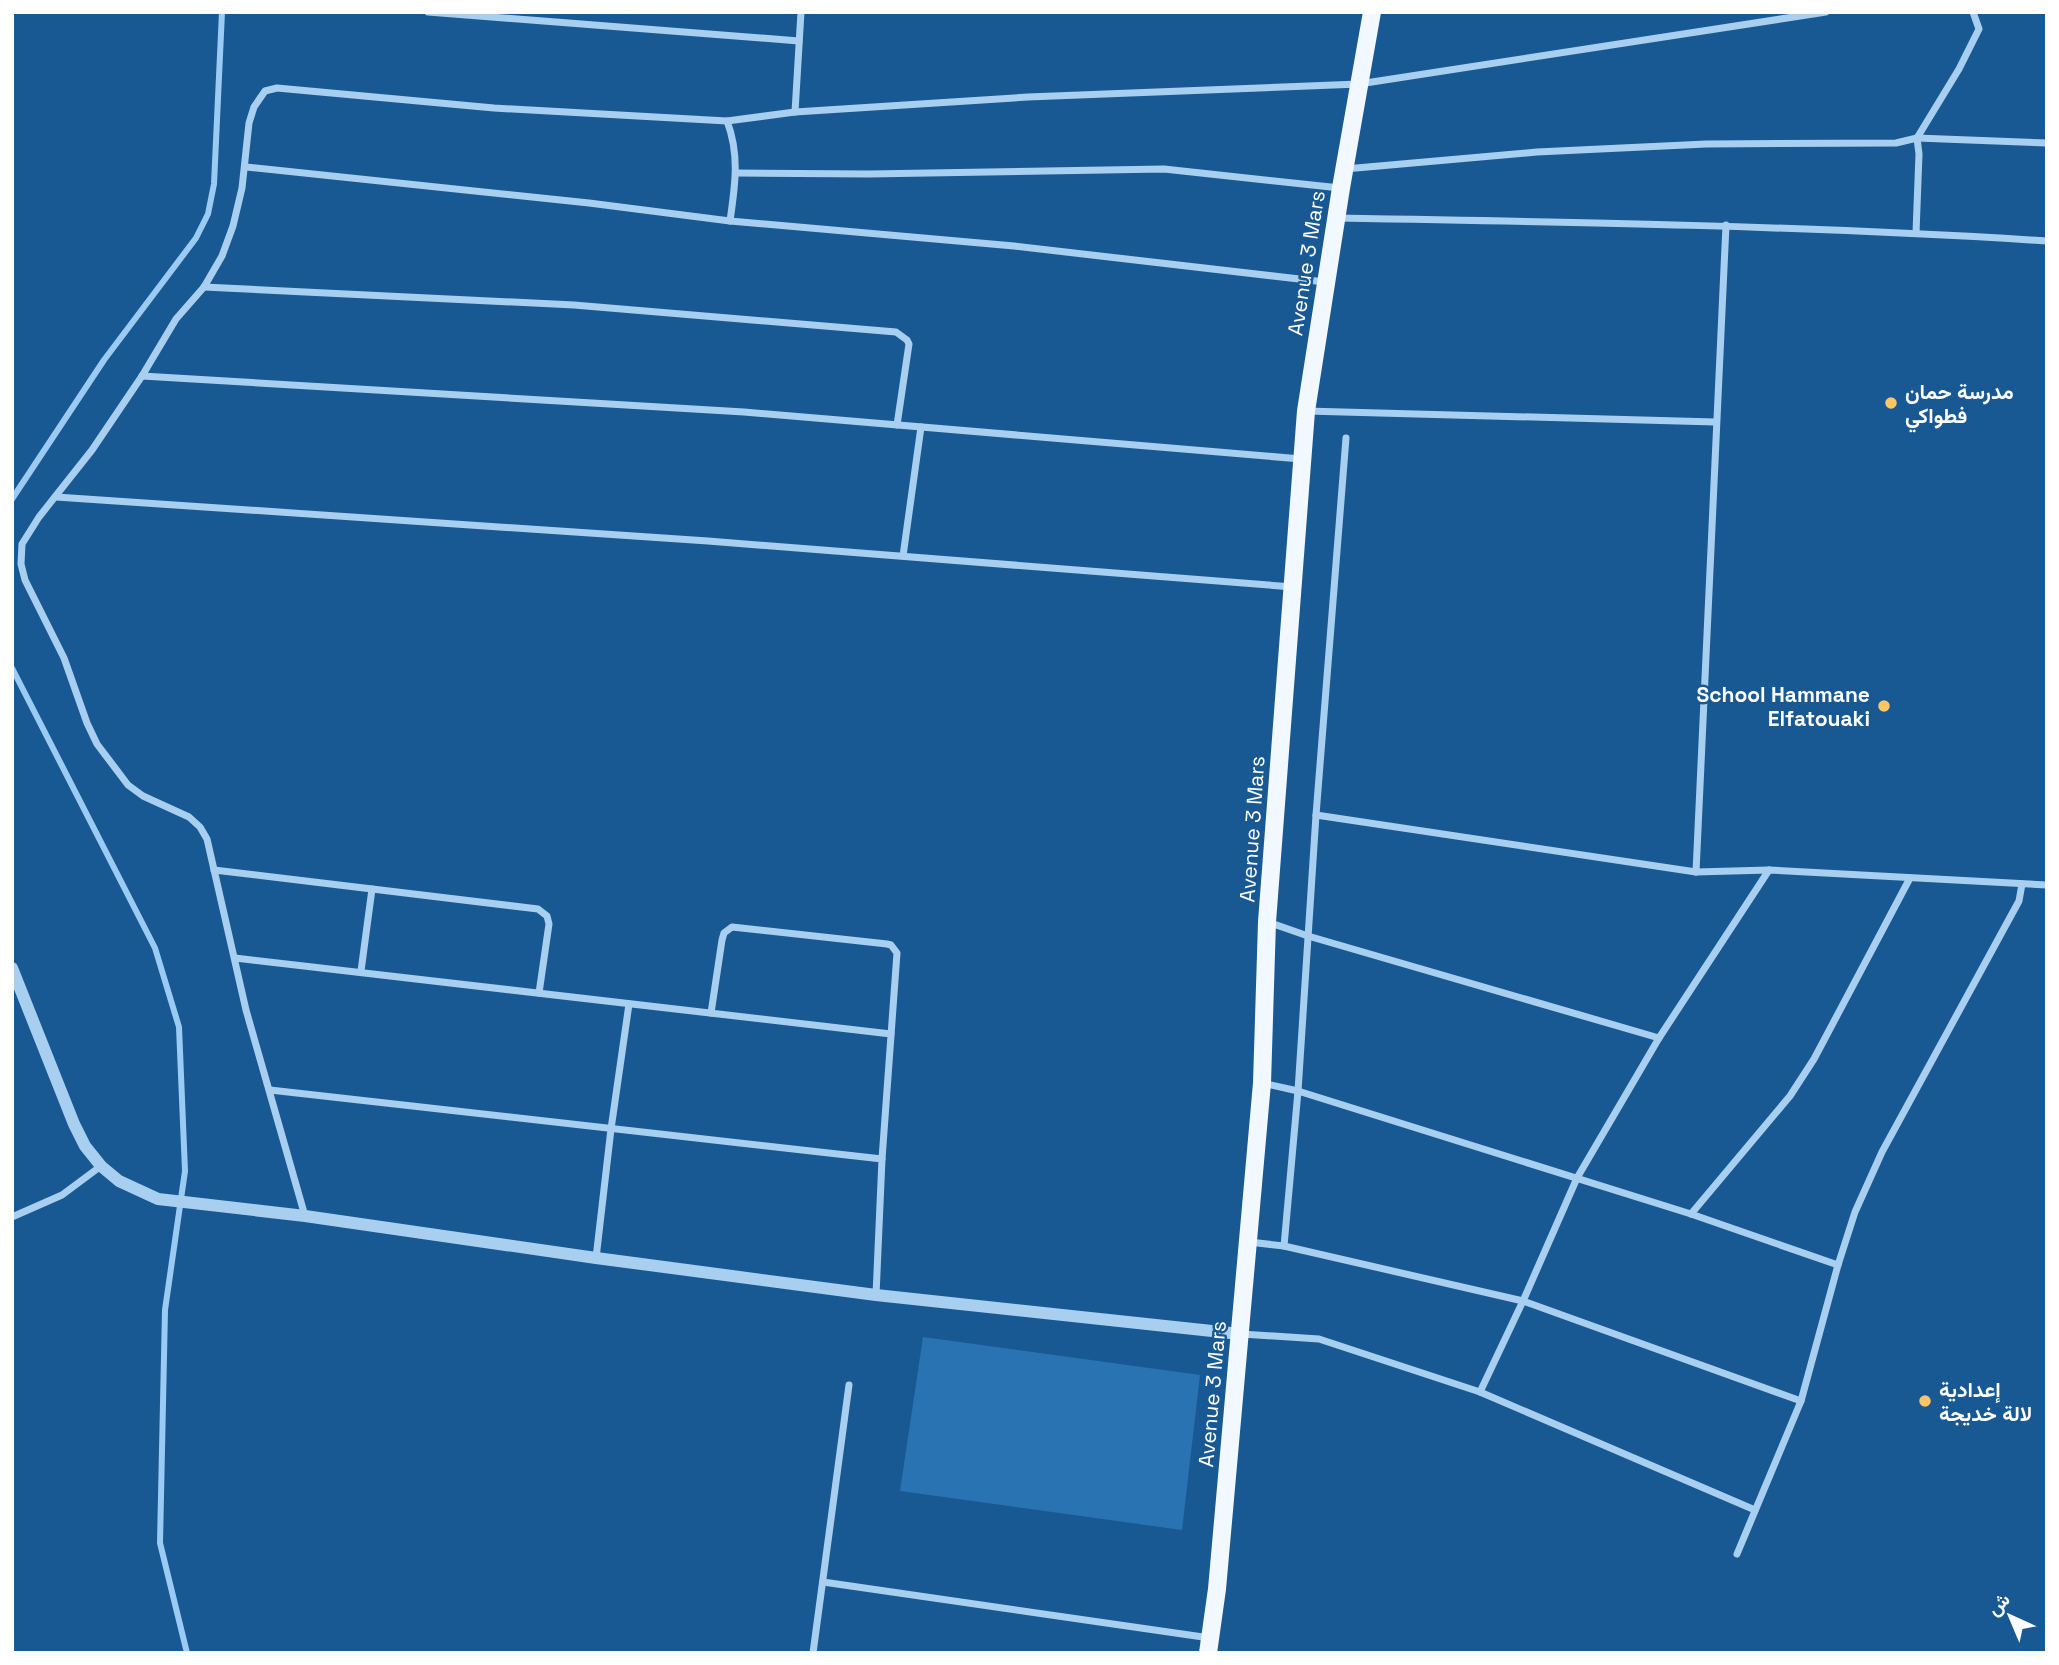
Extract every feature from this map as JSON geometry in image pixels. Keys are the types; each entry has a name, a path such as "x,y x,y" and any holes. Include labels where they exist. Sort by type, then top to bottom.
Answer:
{"main road":[{"name":"Avenue 3 Mars","path":"1209,1645 1217,1589 1262,1083 1267,922 1306,411 1325,282 1372,12"}],"street":[{"path":"428,12 799,41"},
{"path":"795,112 801,12"},
{"path":"305,1216 246,1010 207,839 200,827 189,817 143,796 128,785 112,767 87,723 64,658 25,580 21,564 22,544 30,528 92,450 176,320 204,287 222,256 233,226 246,167 249,123 254,107 265,91 272,88 494,108 727,121 795,112 1028,97 1359,84 1826,12"},
{"path":"1916,233 1919,153 1917,138 1959,69 1979,29 1973,12"},
{"path":"727,121 734,138 736,173 730,221"},
{"path":"1344,169 1537,152 1706,144 1896,143 1917,138 2047,142"},
{"path":"246,167 589,203 730,221 1014,246 1325,282"},
{"path":"736,173 869,174 1164,169 1341,188"},
{"path":"1336,218 1726,225 2047,241"},
{"path":"1696,873 1726,225"},
{"path":"204,287 574,305 896,332 909,344 897,425"},
{"path":"142,376 716,411 1302,459"},
{"path":"1306,411 1716,422"},
{"path":"903,556 921,428"},
{"path":"1284,1246 1298,1091 1316,815 1346,438"},
{"path":"56,497 903,556 1293,587"},
{"path":"1316,815 1696,873 1769,870 2047,885"},
{"path":"214,870 532,906 542,911 549,924 539,993"},
{"path":"1480,1392 1577,1178 1660,1038 1769,870"},
{"path":"1691,1214 1790,1096 1814,1059 1910,878"},
{"path":"1737,1554 1801,1401 1855,1212 1882,1152 2019,901 2022,884"},
{"path":"360,971 372,890"},
{"path":"1267,922 1660,1038"},
{"path":"711,1013 722,940 728,930 740,927 887,944 895,949 897,953 882,1159 876,1295"},
{"path":"235,958 891,1034"},
{"path":"12,968 85,1146 101,1166 119,1181 158,1199 305,1216 876,1295 1241,1334 1319,1339 1480,1392 1755,1510"},
{"path":"596,1258 629,1004"},
{"path":"1262,1083 1298,1091 1691,1214 1838,1265"},
{"path":"270,1090 882,1159"},
{"path":"12,1217 62,1195 101,1166"},
{"path":"1247,1242 1284,1246 1523,1301 1801,1401"},
{"path":"813,1653 849,1385"},
{"path":"823,1582 1209,1645"}],"shaded area":[{"path":"923,1337 1200,1375 1182,1530 900,1491"}],"waterway":[{"path":"12,499 104,360 196,238 208,214 214,184 222,12"},
{"path":"12,668 155,948 179,1027 185,1171 165,1310 160,1543 187,1653"}],"place":[{"name":"مدرسة حمان فطواكي","path":"1891,403"},
{"name":"School Hammane Elfatouaki","path":"1884,706"},
{"name":"إعدادية لالة خديجة","path":"1925,1401"}]}
